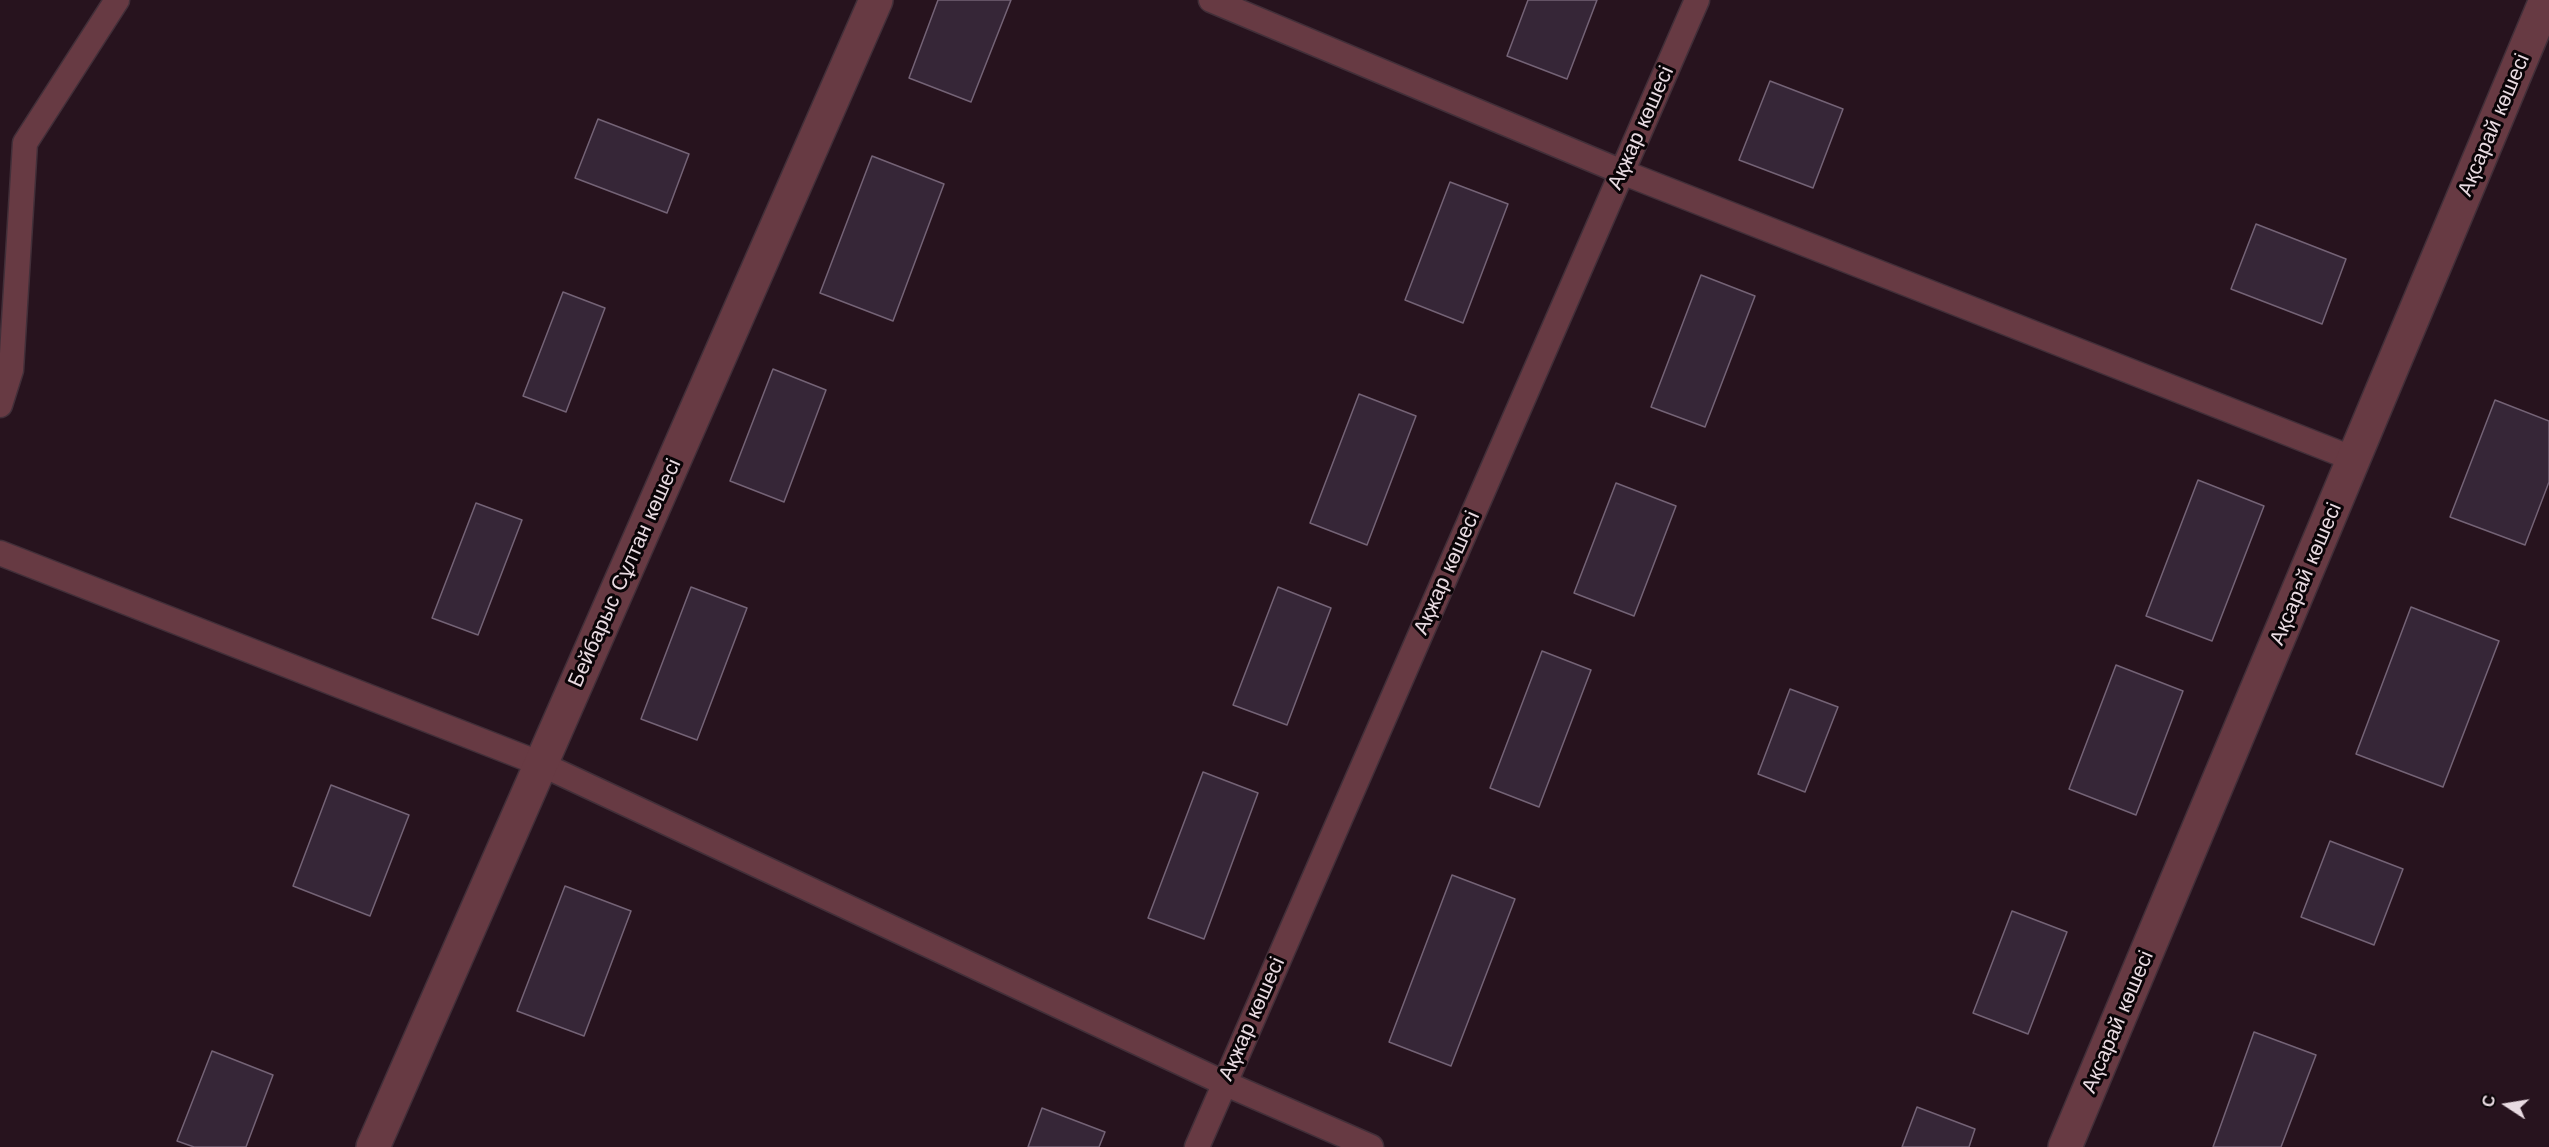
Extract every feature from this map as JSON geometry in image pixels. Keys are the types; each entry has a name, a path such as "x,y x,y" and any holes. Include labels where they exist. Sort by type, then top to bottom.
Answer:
{"street":[{"name":"Бейбарыс Сұлтан көшесі","path":"373,1147 876,0"},
{"name":"Ақсарай көшесі","path":"2065,1147 2547,0"}],"lane":[{"path":"0,405 11,370 25,143 117,0"},
{"path":"1211,0 1622,172 2354,459"},
{"name":"Ақжар көшесі","path":"1197,1147 1697,0"},
{"path":"0,553 541,764 1224,1083 1371,1147"}],"building":[{"path":"938,0 1011,0 971,102 909,78"},
{"path":"1528,0 1597,0 1567,79 1507,56"},
{"path":"1770,81 1843,109 1813,188 1739,160"},
{"path":"598,119 689,154 667,213 575,178"},
{"path":"872,156 944,184 893,321 820,293"},
{"path":"1450,182 1508,204 1463,323 1405,300"},
{"path":"2256,224 2346,259 2322,324 2231,289"},
{"path":"1701,275 1755,296 1705,427 1651,407"},
{"path":"563,292 605,308 566,412 523,396"},
{"path":"773,369 826,390 784,502 730,481"},
{"path":"1359,394 1416,416 1367,545 1310,523"},
{"path":"2495,400 2549,421 2549,482 2525,545 2450,517"},
{"path":"2198,480 2264,506 2212,641 2146,616"},
{"path":"1616,483 1676,506 1634,616 1574,593"},
{"path":"476,503 522,520 478,635 432,618"},
{"path":"691,587 747,608 697,740 641,719"},
{"path":"1278,587 1331,608 1287,725 1233,705"},
{"path":"2411,607 2499,641 2443,787 2356,754"},
{"path":"1542,651 1591,670 1539,807 1490,788"},
{"path":"2116,665 2183,691 2136,815 2069,789"},
{"path":"1790,689 1838,707 1805,792 1758,774"},
{"path":"1203,772 1258,793 1204,939 1148,918"},
{"path":"331,785 409,815 370,916 293,886"},
{"path":"2330,841 2403,869 2374,945 2301,917"},
{"path":"1452,875 1515,899 1451,1066 1389,1042"},
{"path":"565,886 631,911 584,1036 517,1011"},
{"path":"2012,911 2067,932 2028,1034 1973,1013"},
{"path":"2254,1032 2316,1055 2281,1147 2213,1147"},
{"path":"212,1051 273,1075 246,1147 194,1147 177,1141"},
{"path":"1917,1107 1975,1129 1969,1147 1902,1147"},
{"path":"1042,1108 1105,1132 1099,1147 1028,1147"}]}
